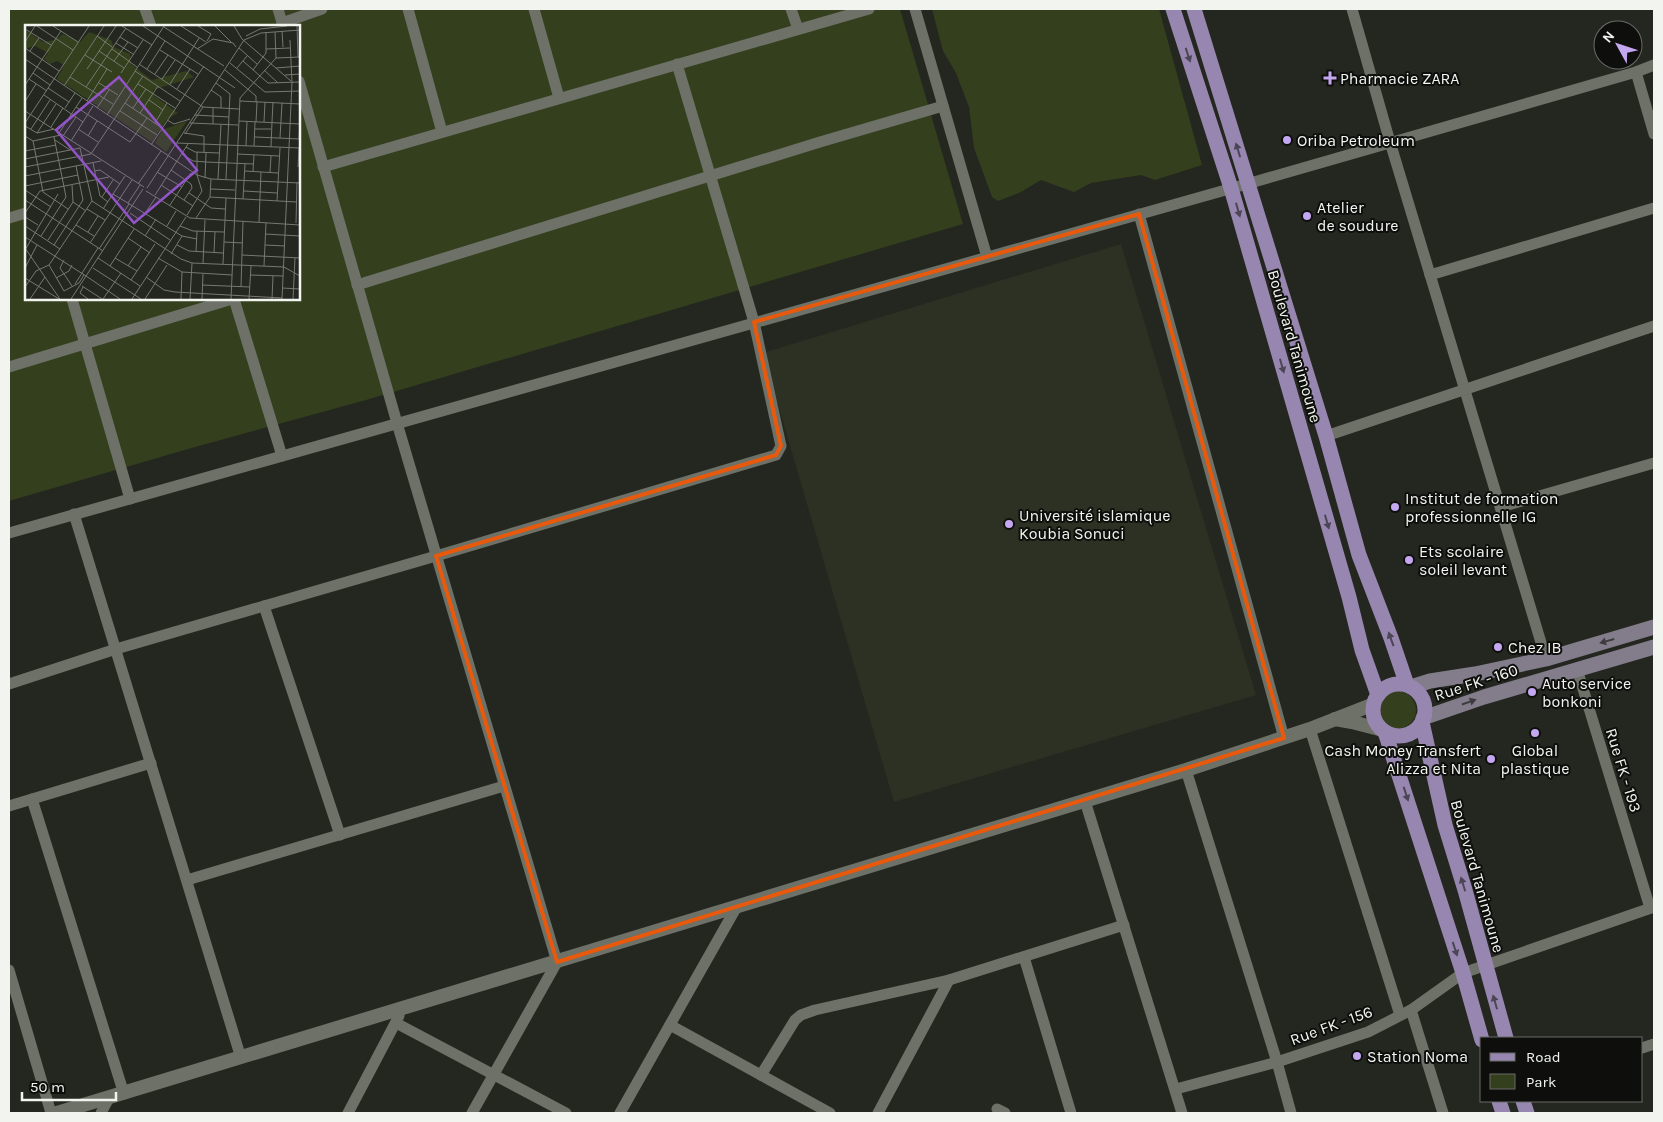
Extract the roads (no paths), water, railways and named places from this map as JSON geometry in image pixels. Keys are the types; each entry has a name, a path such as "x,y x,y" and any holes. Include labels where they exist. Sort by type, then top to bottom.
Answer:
{"main road":[{"name":"Boulevard Tanimoune","path":"1173,9 1231,188 1349,597 1376,699"},
{"name":"Boulevard Tanimoune","path":"1194,9 1326,436 1359,555 1409,686"},
{"name":"Rue FK - 160","path":"1409,686 1546,658 1654,627"},
{"name":"Rue FK - 160","path":"1422,720 1484,697 1654,647"},
{"path":"1384,731 1401,736 1417,728 1422,720 1425,706 1423,700 1409,686 1394,684 1382,690 1376,699 1374,718 1384,731 1463,973 1481,1037"},
{"name":"Boulevard Tanimoune","path":"1422,720 1445,824 1506,1037"}],"street":[{"path":"145,9 151,25"},
{"path":"278,9 282,25 322,9"},
{"path":"408,9 442,132"},
{"path":"534,9 559,98"},
{"path":"791,9 798,29"},
{"path":"323,167 869,9"},
{"path":"915,9 987,256"},
{"path":"1355,9 1390,142 1546,658"},
{"path":"9,684 116,649 776,455 782,446 754,322 676,64"},
{"path":"9,533 1140,214 1636,72 1654,65"},
{"path":"1636,72 1654,134"},
{"path":"300,85 397,423 557,962 472,1113"},
{"path":"358,285 820,142 943,106"},
{"path":"1430,276 1654,208"},
{"path":"9,216 25,213"},
{"path":"1140,214 1284,738"},
{"path":"72,300 130,499"},
{"path":"9,367 230,300"},
{"path":"233,300 282,456"},
{"path":"1326,436 1654,326"},
{"path":"1501,506 1654,463"},
{"path":"74,514 242,1058"},
{"path":"264,606 340,835"},
{"name":"Rue FK - 193","path":"1577,669 1652,908"},
{"path":"58,1113 1186,770 1335,720 1376,699"},
{"path":"1335,720 1352,722 1384,731"},
{"path":"1310,729 1400,1015"},
{"path":"9,806 150,763"},
{"path":"1186,770 1277,1062 1291,1113"},
{"path":"187,880 504,786"},
{"path":"32,799 124,1094"},
{"path":"1085,801 1182,1113"},
{"path":"620,1113 736,908"},
{"name":"Rue FK - 156","path":"1176,1089 1277,1062 1368,1032 1411,1010 1463,973 1652,908"},
{"path":"761,1076 795,1020 801,1015 814,1010 949,980 1124,925"},
{"path":"1024,957 1071,1113"},
{"path":"9,970 52,1113"},
{"path":"878,1113 949,980"},
{"path":"348,1113 404,1008"},
{"path":"1411,1010 1443,1113"},
{"path":"396,1023 566,1113"},
{"path":"670,1026 830,1113"},
{"path":"101,1113 110,1098"}],"place":[{"name":"Pharmacie ZARA","path":"1330,78"},
{"name":"Oriba Petroleum","path":"1287,140"},
{"name":"Atelier de soudure","path":"1307,216"},
{"name":"Institut de formation professionnelle IG","path":"1395,507"},
{"name":"Université islamique Koubia Sonuci","path":"1009,524"},
{"name":"Ets scolaire soleil levant","path":"1409,560"},
{"name":"Chez IB","path":"1498,647"},
{"name":"Auto service bonkoni","path":"1532,692"},
{"name":"Global plastique","path":"1535,733"},
{"name":"Cash Money Transfert Alizza et Nita","path":"1491,759"},
{"name":"Station Noma","path":"1357,1056"}]}
